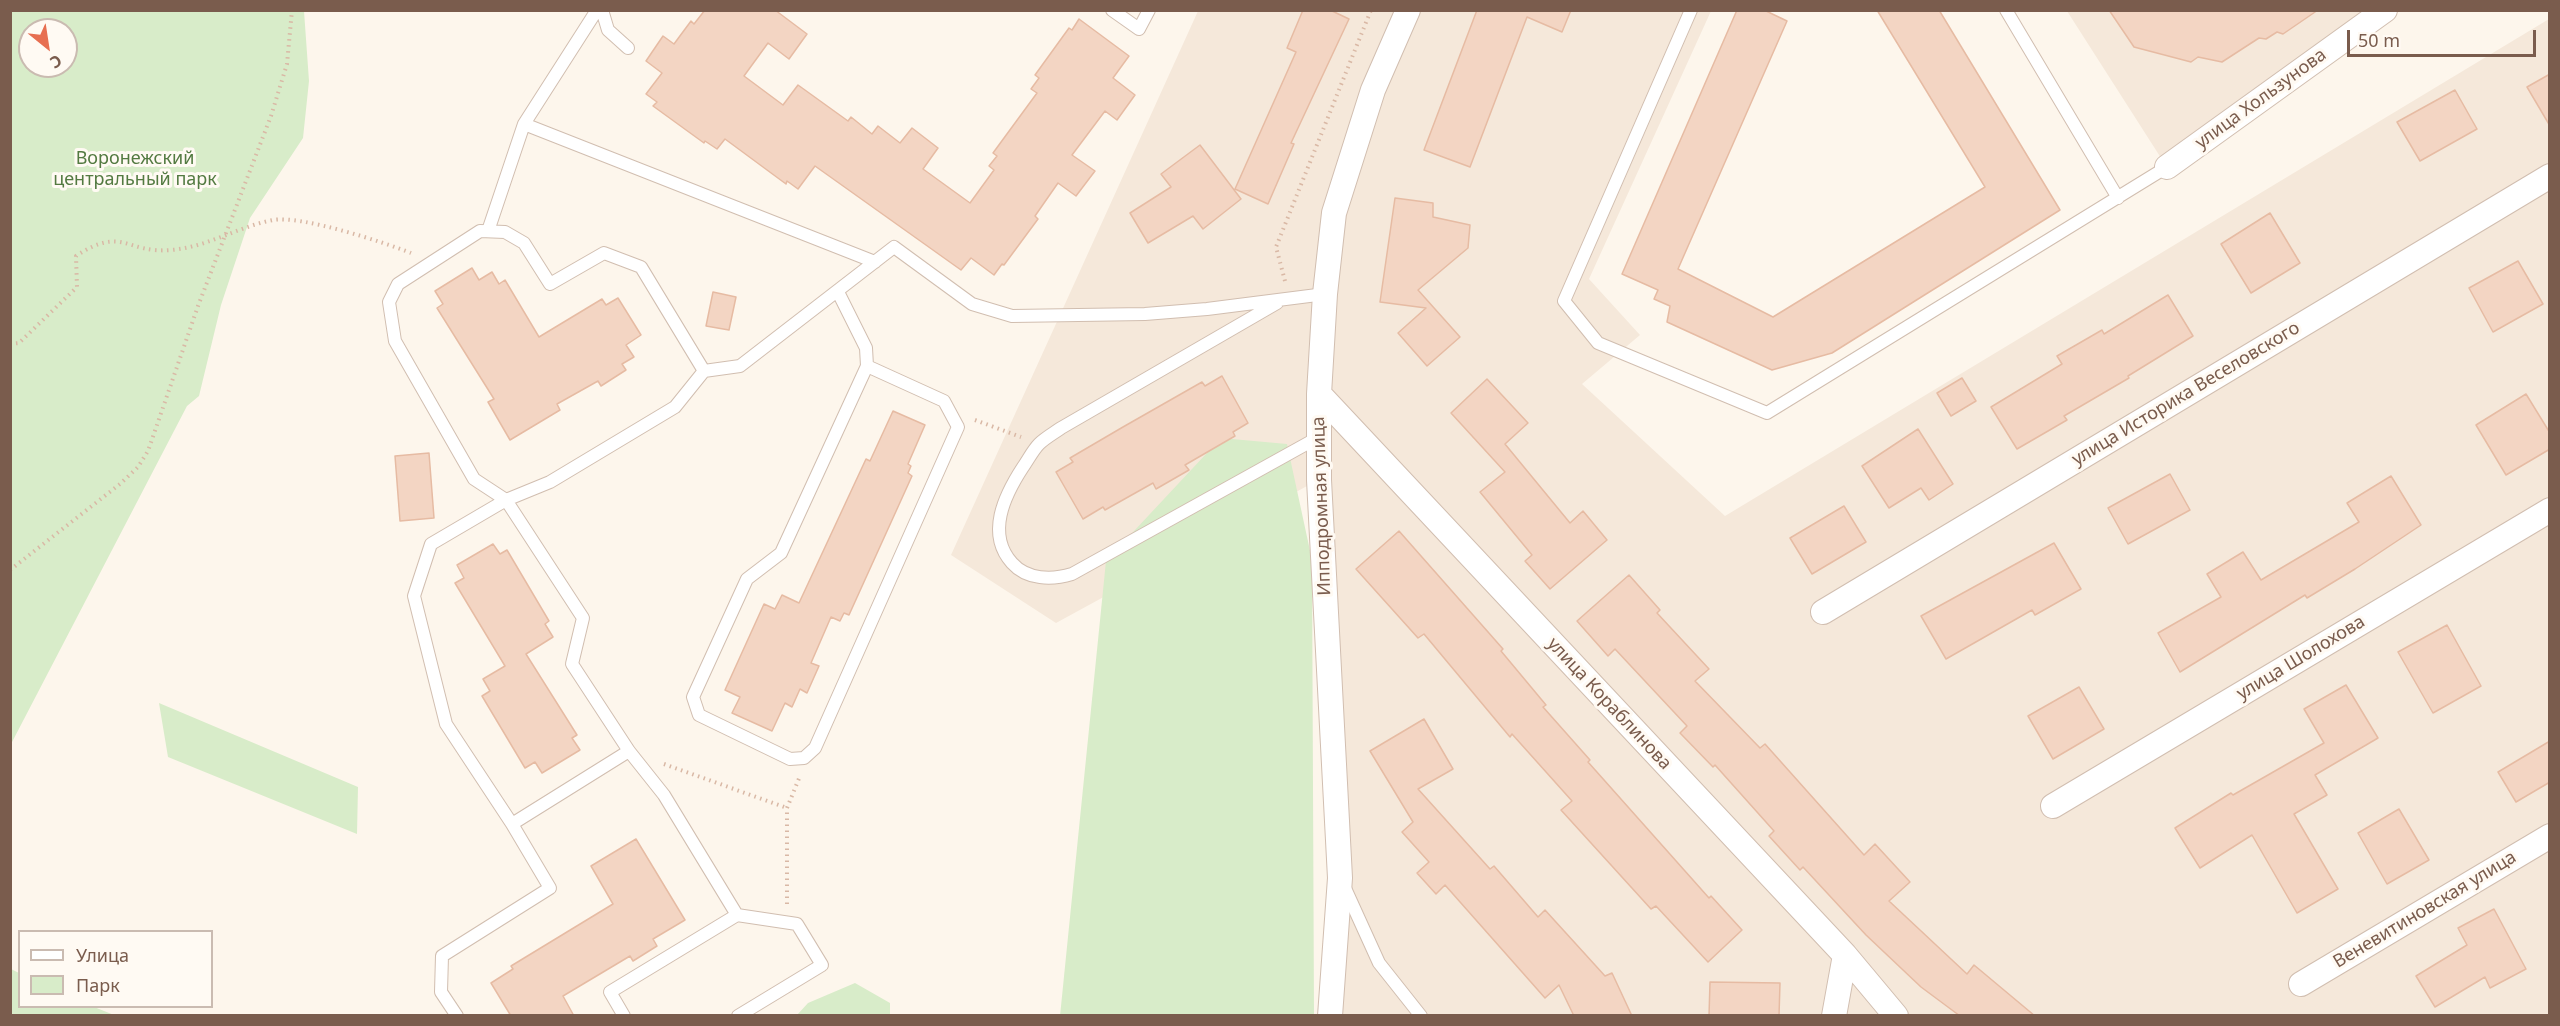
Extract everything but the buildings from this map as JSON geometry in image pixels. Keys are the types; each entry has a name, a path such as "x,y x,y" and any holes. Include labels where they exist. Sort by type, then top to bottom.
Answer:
{"street":[{"name":"Ипподромная улица","path":"1330,1016 1340,878 1318,480 1319,394 1325,294 1334,213 1373,90 1408,10"},
{"name":"улица Хользунова","path":"2167,167 2385,10"},
{"name":"улица Историка Веселовского","path":"1823,612 2550,176"},
{"name":"улица Кораблинова","path":"1319,394 1845,955 1896,1016"},
{"name":"улица Шолохова","path":"2053,806 2550,510"},
{"name":"Веневитиновская улица","path":"2301,984 2550,836"},
{"path":"1834,1016 1845,955"}],"lane":[{"path":"488,231 524,124 597,10"},
{"path":"602,10 608,30 628,48"},
{"path":"1113,10 1139,29 1149,10"},
{"path":"1691,10 1564,301 1598,344 1767,413 2167,167"},
{"path":"2006,10 2118,198"},
{"path":"524,124 875,262"},
{"path":"704,371 641,267 604,253 550,284 524,243 506,232 480,231 398,284 389,302 395,341 474,479 506,500 583,618 572,664 629,751 664,795 737,915"},
{"path":"457,1016 441,992 442,956 550,888 512,824 446,724 414,596 431,544 506,500 550,482 675,407 704,371 740,366 894,247 972,304 1012,316 1145,314 1325,294"},
{"path":"838,292 866,348 867,366 781,553 747,579 693,698 699,715 790,759 804,758 815,748 958,427 944,401 867,366"},
{"path":"1286,299 1061,428 1038,444 1017,476 1002,508 998,524 998,538 1004,554 1018,570 1038,577 1057,578 1072,574 1319,437"},
{"path":"512,824 629,751"},
{"path":"1340,878 1379,963 1421,1016"},
{"path":"624,1016 610,992 737,915 797,924 822,965 738,1016"}],"path":[{"path":"10,570 138,467 148,451 165,408 198,306 250,177 287,64 292,10"},
{"path":"1286,299 1276,246 1371,10"},
{"path":"10,344 19,343 77,287 76,256 96,243 119,240 158,251 194,248 274,220 297,221 382,241 432,262"},
{"path":"958,427 978,419 1038,444"},
{"path":"629,751 787,808"},
{"path":"786,923 787,808 798,786"}],"shaded area":[{"path":"1198,11 1711,11 1589,279 1640,335 1582,384 1725,516 2549,19 2549,1015 1330,1015 1340,878 1318,480 1056,623 951,555"},
{"path":"2067,11 2365,11 2161,158"}],"green space":[{"name":"Воронежский центральный парк","path":"11,10 304,11 309,81 303,138 250,218 221,305 199,396 187,406 11,744"},
{"path":"1221,438 1287,444 1312,560 1314,1015 1060,1016 1106,561"},
{"path":"159,703 358,787 357,834 168,757"},
{"path":"11,969 18,972 18,1008 96,1008 114,1015 11,1015"},
{"path":"855,983 890,1003 890,1015 797,1015 808,1003"}]}
